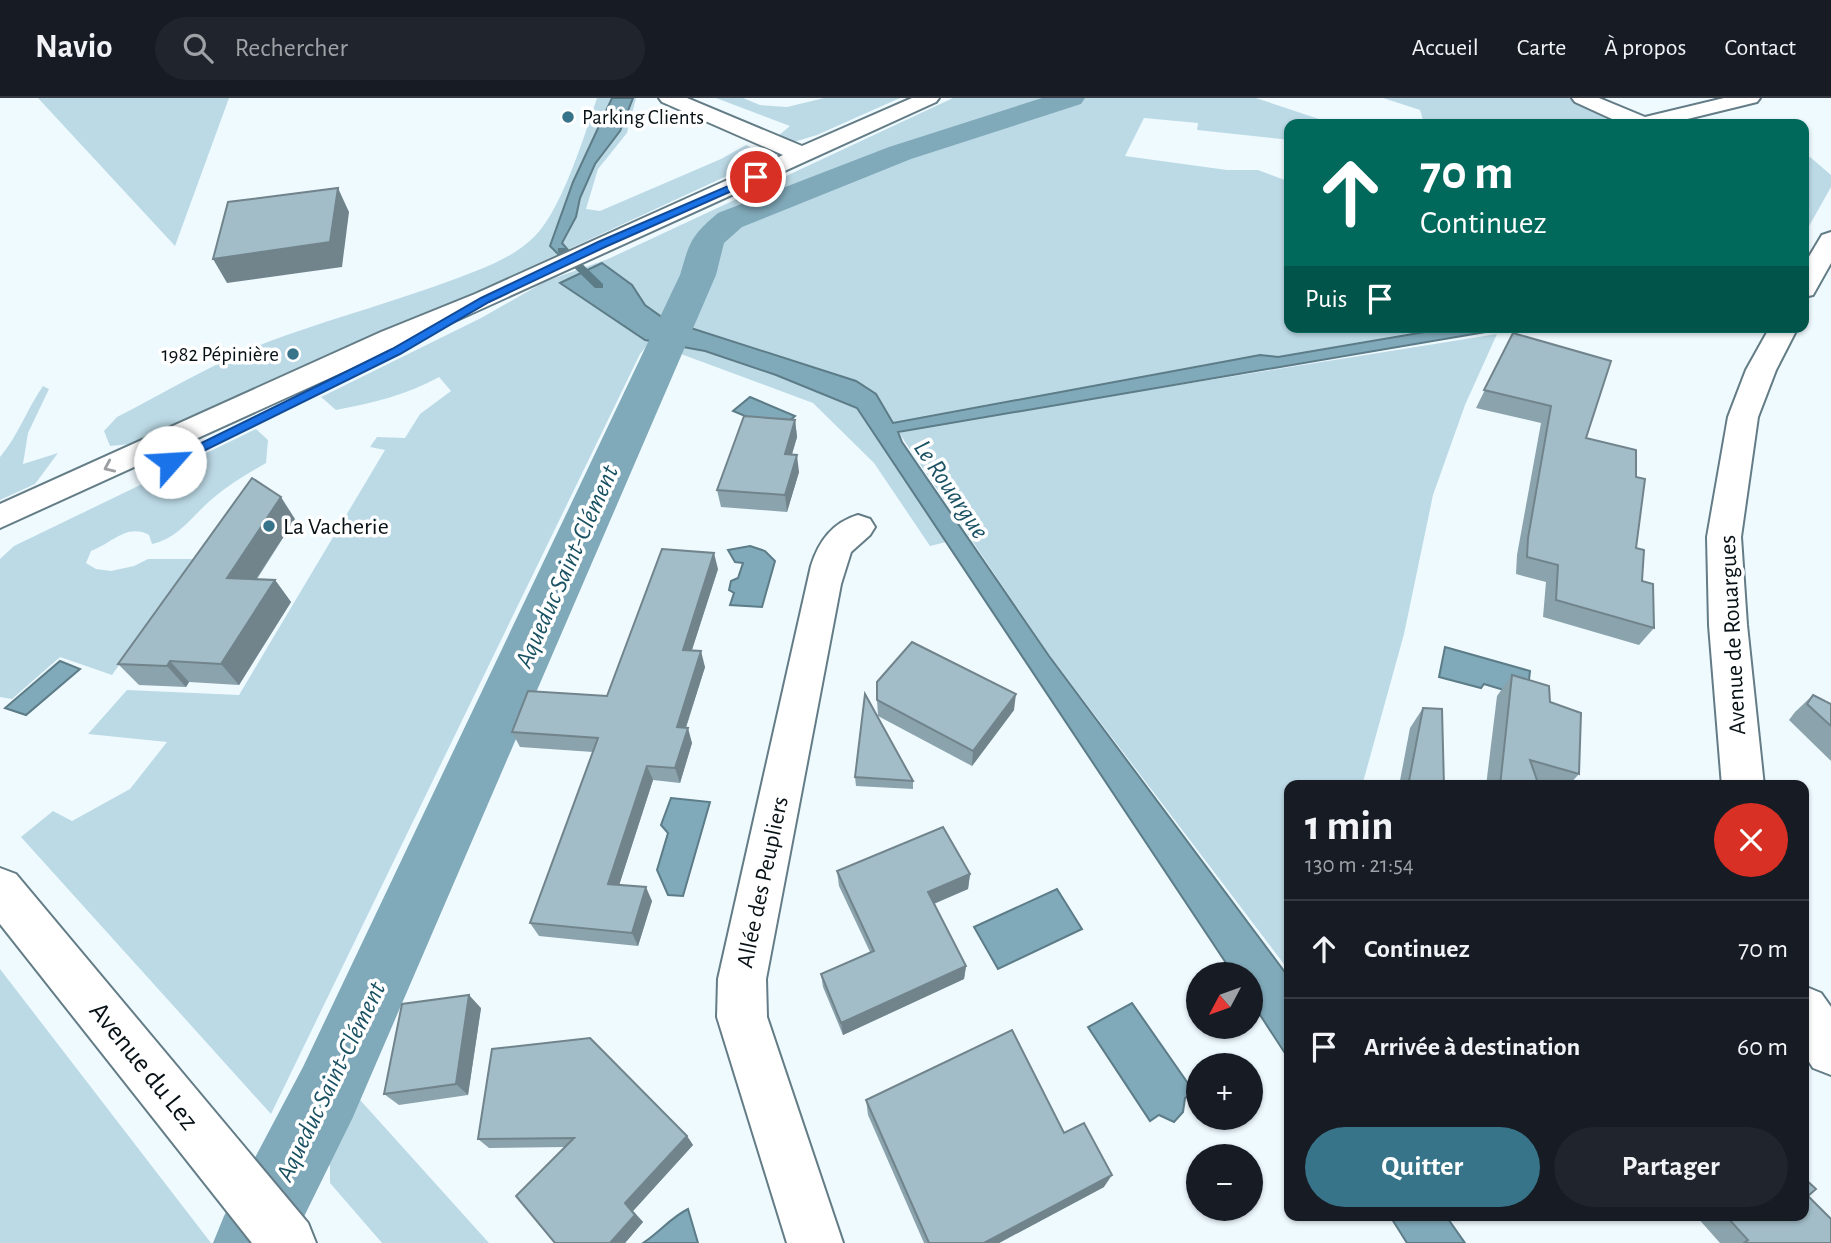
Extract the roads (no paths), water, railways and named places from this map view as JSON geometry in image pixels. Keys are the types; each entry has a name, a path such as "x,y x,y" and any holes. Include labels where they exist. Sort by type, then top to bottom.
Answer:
{"street":[{"path":"669,98 803,155"},
{"path":"0,517 391,338 485,300 602,244 929,98"},
{"path":"1582,98 1629,119"},
{"path":"1662,119 1750,98"},
{"path":"1809,280 1831,240"},
{"path":"0,545 396,352 485,300"},
{"name":"Avenue de Rouargues","path":"1742,780 1728,625 1724,537 1743,417 1761,370 1781,333"},
{"name":"Allée des Peupliers","path":"815,1243 742,1017 742,979 822,584 833,548 858,527"},
{"name":"Avenue du Lez","path":"0,889 288,1243"},
{"path":"1809,1017 1831,1050"}],"waterway":[{"name":"Aqueduc Saint-Clément","path":"251,1243 328,1092 698,275 708,239 730,220 900,153 1071,98"},
{"name":"Le Rouargue","path":"562,250 599,286"}],"place":[{"name":"Parking Clients","path":"568,117"},
{"name":"1982 Pépinière","path":"293,354"},
{"name":"La Vacherie","path":"269,526"}]}
